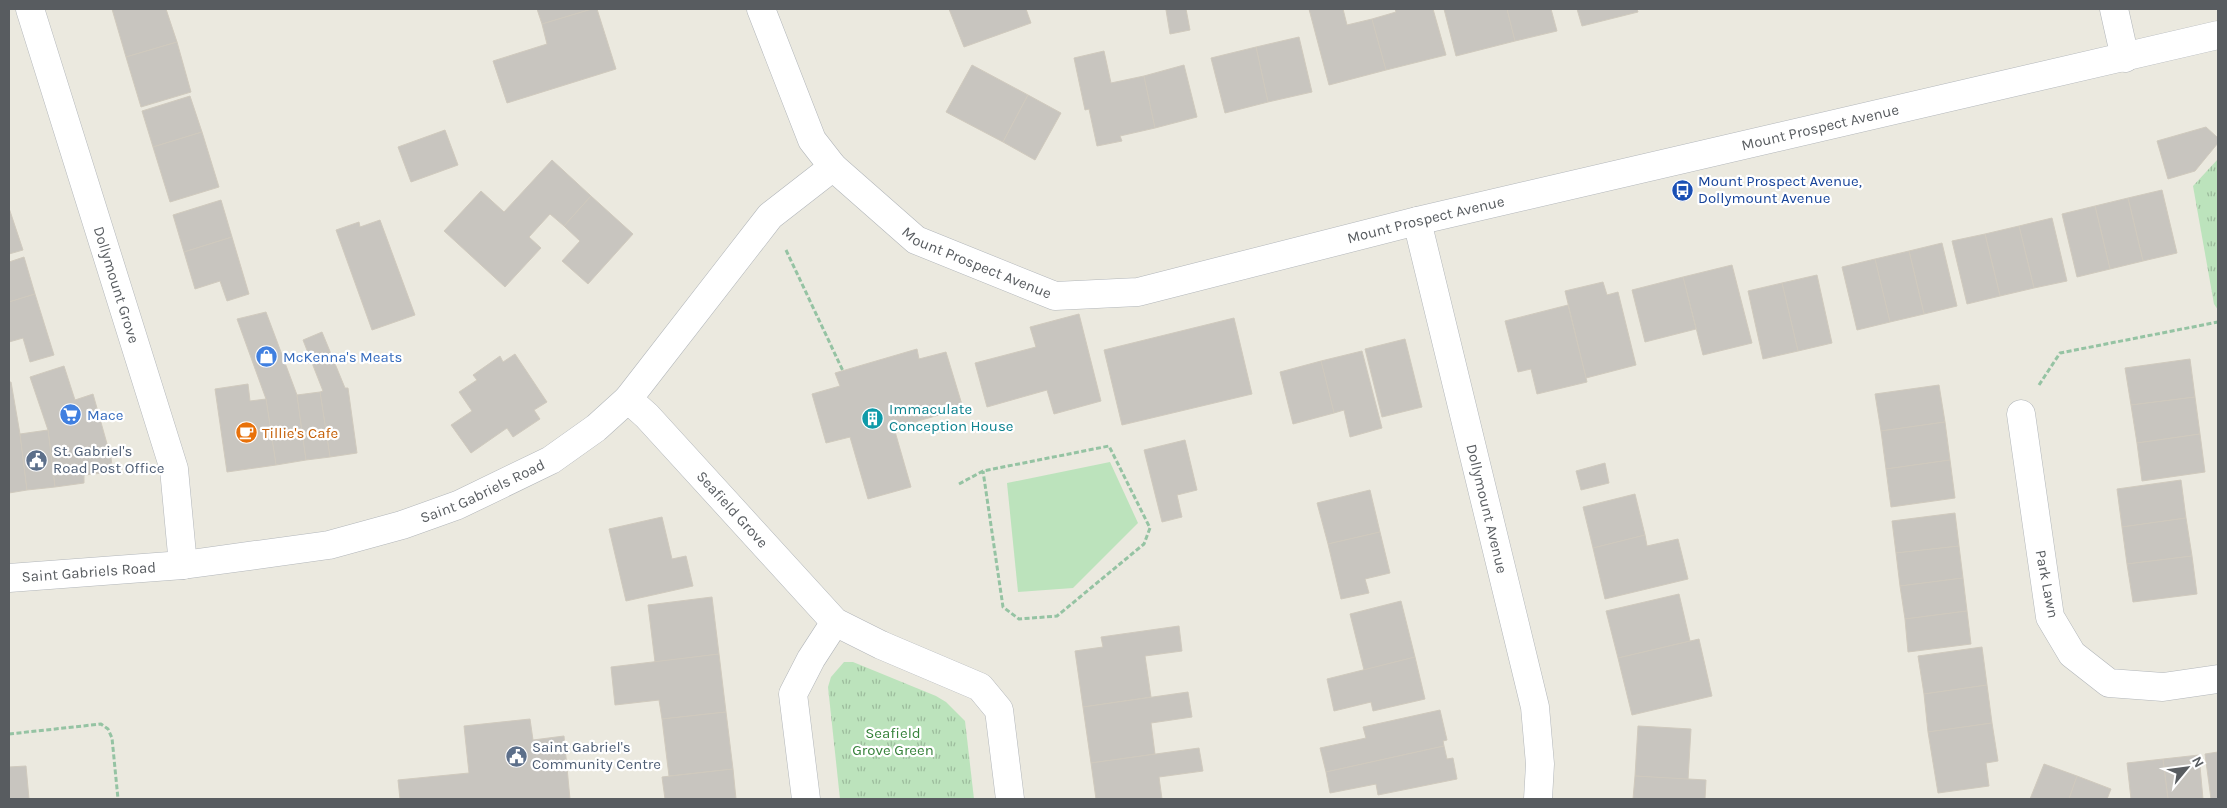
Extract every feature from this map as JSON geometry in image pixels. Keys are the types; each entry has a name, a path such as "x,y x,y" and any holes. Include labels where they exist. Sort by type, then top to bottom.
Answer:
{"street":[{"name":"Dollymount Grove","path":"30,9 174,469 183,565"},
{"name":"Mount Prospect Avenue","path":"761,9 812,140 833,167 916,240 1055,296 1138,292 1417,221 2218,36"},
{"path":"2114,9 2124,58"},
{"name":"Saint Gabriels Road","path":"9,578 183,565 330,545 402,525 458,506 551,460 596,428 628,399 770,216 833,167"},
{"name":"Dollymount Avenue","path":"1417,221 1535,707 1540,764 1538,799"},
{"name":"Seafield Grove","path":"628,399 646,416 835,622 881,645 980,687 999,710 1010,799"},
{"name":"Park Lawn","path":"2021,414 2050,617 2072,654 2109,683 2163,688 2218,679"},
{"path":"806,799 793,694 811,659 835,622"}],"path":[{"path":"770,216 843,370"},
{"path":"2021,414 2060,353 2218,322"},
{"path":"959,484 983,471 1109,446 1150,528 1144,544 1057,616 1020,619 1003,607 983,471"},
{"path":"9,734 101,724 108,729 112,738 118,799"}],"green space":[{"path":"2218,159 2218,310 2214,304 2193,186"},
{"path":"1110,462 1138,523 1073,588 1018,592 1007,483"},
{"name":"Seafield Grove Green","path":"844,662 853,662 936,696 946,702 965,721 974,799 840,799 828,687 831,677"}],"building":[{"path":"112,9 166,9 177,42 126,57"},
{"path":"537,9 592,9 542,24"},
{"path":"597,9 616,69 507,103 493,61 547,44 542,24"},
{"path":"949,9 1026,9 1031,23 964,47"},
{"path":"1186,9 1190,30 1170,34 1166,10"},
{"path":"1309,9 1343,9 1347,25 1372,19 1386,70 1329,85"},
{"path":"1395,9 1433,9 1446,55 1386,70 1372,19 1396,12"},
{"path":"1444,9 1507,9 1515,41 1456,56"},
{"path":"1507,9 1551,9 1557,31 1515,41"},
{"path":"1577,9 1637,9 1638,12 1582,26"},
{"path":"1299,37 1312,92 1268,102 1256,47"},
{"path":"177,42 191,92 141,107 126,57"},
{"path":"1256,47 1268,102 1225,113 1211,58"},
{"path":"1104,51 1111,83 1144,76 1155,128 1120,136 1122,141 1097,146 1089,109 1085,110 1074,58"},
{"path":"972,65 1028,95 1003,142 946,112"},
{"path":"1184,65 1197,117 1155,128 1144,76"},
{"path":"1028,95 1061,113 1035,160 1003,142"},
{"path":"190,96 202,132 153,147 142,111"},
{"path":"2206,127 2218,138 2218,143 2195,171 2168,179 2157,141"},
{"path":"445,130 458,165 411,182 398,147"},
{"path":"202,132 219,187 170,202 153,147"},
{"path":"552,160 591,196 564,226 550,214 529,237 541,248 505,287 444,231 481,191 504,212"},
{"path":"2162,190 2177,253 2143,261 2128,198"},
{"path":"591,196 633,234 588,284 562,261 580,241 564,226"},
{"path":"2128,198 2143,261 2110,269 2095,206"},
{"path":"221,200 232,237 184,252 173,215"},
{"path":"2095,206 2110,269 2077,277 2062,214"},
{"path":"9,208 23,250 9,254"},
{"path":"2052,218 2067,281 2034,288 2019,226"},
{"path":"380,220 415,315 372,330 336,230 359,222 360,227"},
{"path":"2019,226 2034,288 2000,296 1985,234"},
{"path":"1985,234 2000,296 1967,304 1952,241"},
{"path":"232,237 249,294 227,301 220,281 195,289 184,252"},
{"path":"1942,243 1957,306 1924,314 1909,251"},
{"path":"1909,251 1924,314 1890,322 1875,259"},
{"path":"24,257 35,294 9,302 9,262"},
{"path":"1875,259 1890,322 1857,330 1842,267"},
{"path":"1732,265 1752,343 1703,355 1683,277"},
{"path":"1817,275 1832,343 1798,351 1782,283"},
{"path":"1683,277 1696,329 1645,342 1632,290"},
{"path":"1603,282 1607,295 1618,292 1636,365 1586,378 1565,291"},
{"path":"1782,283 1798,351 1763,359 1748,291"},
{"path":"35,294 54,355 30,362 23,338 9,342 9,302"},
{"path":"1568,305 1587,382 1537,394 1531,369 1518,372 1505,321"},
{"name":"McKenna's Meats","path":"266,312 297,395 306,460 276,465 266,399 237,319"},
{"path":"1079,314 1101,401 1054,414 1047,390 987,407 975,363 1036,347 1030,327"},
{"path":"1234,318 1252,394 1122,425 1104,350"},
{"path":"322,332 345,388 348,388 357,453 330,457 320,392 323,391 303,340"},
{"path":"1405,339 1422,407 1382,417 1365,349"},
{"name":"Immaculate Conception House","path":"917,349 919,359 946,352 963,408 894,428 911,487 868,499 850,437 826,443 812,394 840,386 835,373"},
{"path":"1362,351 1382,428 1350,437 1344,410 1334,413 1321,361"},
{"path":"515,354 547,402 534,410 540,419 513,437 507,428 471,453 451,425 472,411 459,392 477,380 473,375 500,356 503,362"},
{"path":"2190,359 2195,397 2131,405 2125,368"},
{"path":"1321,361 1334,413 1293,424 1280,372"},
{"name":"Mace","path":"64,366 75,400 93,394 111,458 113,472 84,475 84,483 55,487 48,430 30,377"},
{"name":"St. Gabriel's Road Post Office","path":"9,382 11,382 20,434 27,490 9,493"},
{"name":"Tillie's Cafe","path":"248,384 250,401 266,399 276,465 227,472 215,389"},
{"path":"1939,385 1945,422 1881,431 1875,394"},
{"path":"320,392 330,457 306,460 297,395"},
{"path":"2195,397 2200,434 2137,443 2131,405"},
{"path":"1945,422 1950,460 1886,469 1881,431"},
{"name":"St. Gabriel's Road Post Office","path":"48,430 55,487 27,490 20,434"},
{"path":"2200,434 2205,472 2142,481 2137,443"},
{"path":"1185,440 1197,490 1177,495 1182,517 1162,522 1144,450"},
{"path":"1950,460 1955,498 1891,507 1886,469"},
{"path":"1605,463 1609,483 1581,490 1576,471"},
{"path":"2181,480 2186,518 2122,527 2117,489"},
{"path":"1370,490 1380,532 1328,544 1317,503"},
{"path":"1635,494 1645,535 1593,548 1583,507"},
{"path":"1955,513 1959,546 1896,553 1892,521"},
{"path":"662,517 672,559 686,556 693,586 626,601 609,529"},
{"path":"2186,518 2192,556 2127,564 2122,527"},
{"path":"1380,532 1390,573 1365,579 1369,593 1341,599 1328,544"},
{"path":"1645,535 1647,546 1678,539 1688,579 1605,599 1593,548"},
{"path":"1959,546 1963,578 1900,586 1896,553"},
{"path":"2192,556 2197,594 2133,602 2127,564"},
{"path":"1963,578 1967,611 1905,619 1900,586"},
{"path":"1679,594 1690,641 1618,658 1606,611"},
{"path":"712,597 719,654 655,662 648,605"},
{"path":"1401,601 1415,657 1364,670 1350,614"},
{"path":"1967,611 1971,644 1908,652 1905,619"},
{"path":"1179,626 1182,651 1145,656 1151,697 1083,707 1075,651 1103,647 1101,637"},
{"path":"1699,639 1712,696 1632,715 1618,658"},
{"path":"1982,647 1987,685 1924,694 1918,656"},
{"path":"719,654 726,712 662,719 659,700 615,705 611,667"},
{"path":"1415,657 1425,699 1373,711 1371,702 1334,711 1327,679"},
{"path":"1987,685 1992,723 1928,732 1924,694"},
{"path":"1188,692 1192,717 1151,723 1155,754 1091,763 1083,707"},
{"path":"1440,710 1447,740 1443,741 1444,746 1326,772 1320,748 1366,738 1363,727"},
{"path":"726,712 733,769 669,776 662,719"},
{"name":"Saint Gabriel's Community Centre","path":"530,719 533,740 564,736 570,799 400,799 398,780 469,773 464,726"},
{"path":"1992,723 1998,761 1986,763 1989,786 1938,793 1928,732"},
{"path":"1638,726 1691,729 1688,780 1635,776"},
{"path":"1444,746 1447,759 1453,758 1457,779 1378,795 1376,784 1330,793 1326,772"},
{"path":"1199,748 1203,771 1159,777 1162,799 1096,799 1091,763"},
{"path":"2218,752 2218,799 2211,799 2205,754"},
{"path":"2199,755 2203,799 2168,799 2163,759"},
{"path":"2163,759 2168,799 2131,799 2127,763"},
{"path":"2044,764 2077,776 2069,799 2030,799"},
{"path":"26,766 29,799 9,799 9,767"},
{"path":"733,769 736,799 665,799 662,777"},
{"path":"1635,776 1706,780 1705,799 1633,799"},
{"path":"2077,776 2111,789 2107,799 2069,799"}],"place":[{"name":"Mount Prospect Avenue, Dollymount Avenue","path":"1682,190"},
{"name":"McKenna's Meats","path":"267,357"},
{"name":"Mace","path":"71,415"},
{"name":"Immaculate Conception House","path":"873,418"},
{"name":"Tillie's Cafe","path":"246,433"},
{"name":"St. Gabriel's Road Post Office","path":"37,460"},
{"name":"Saint Gabriel's Community Centre","path":"516,756"}]}
